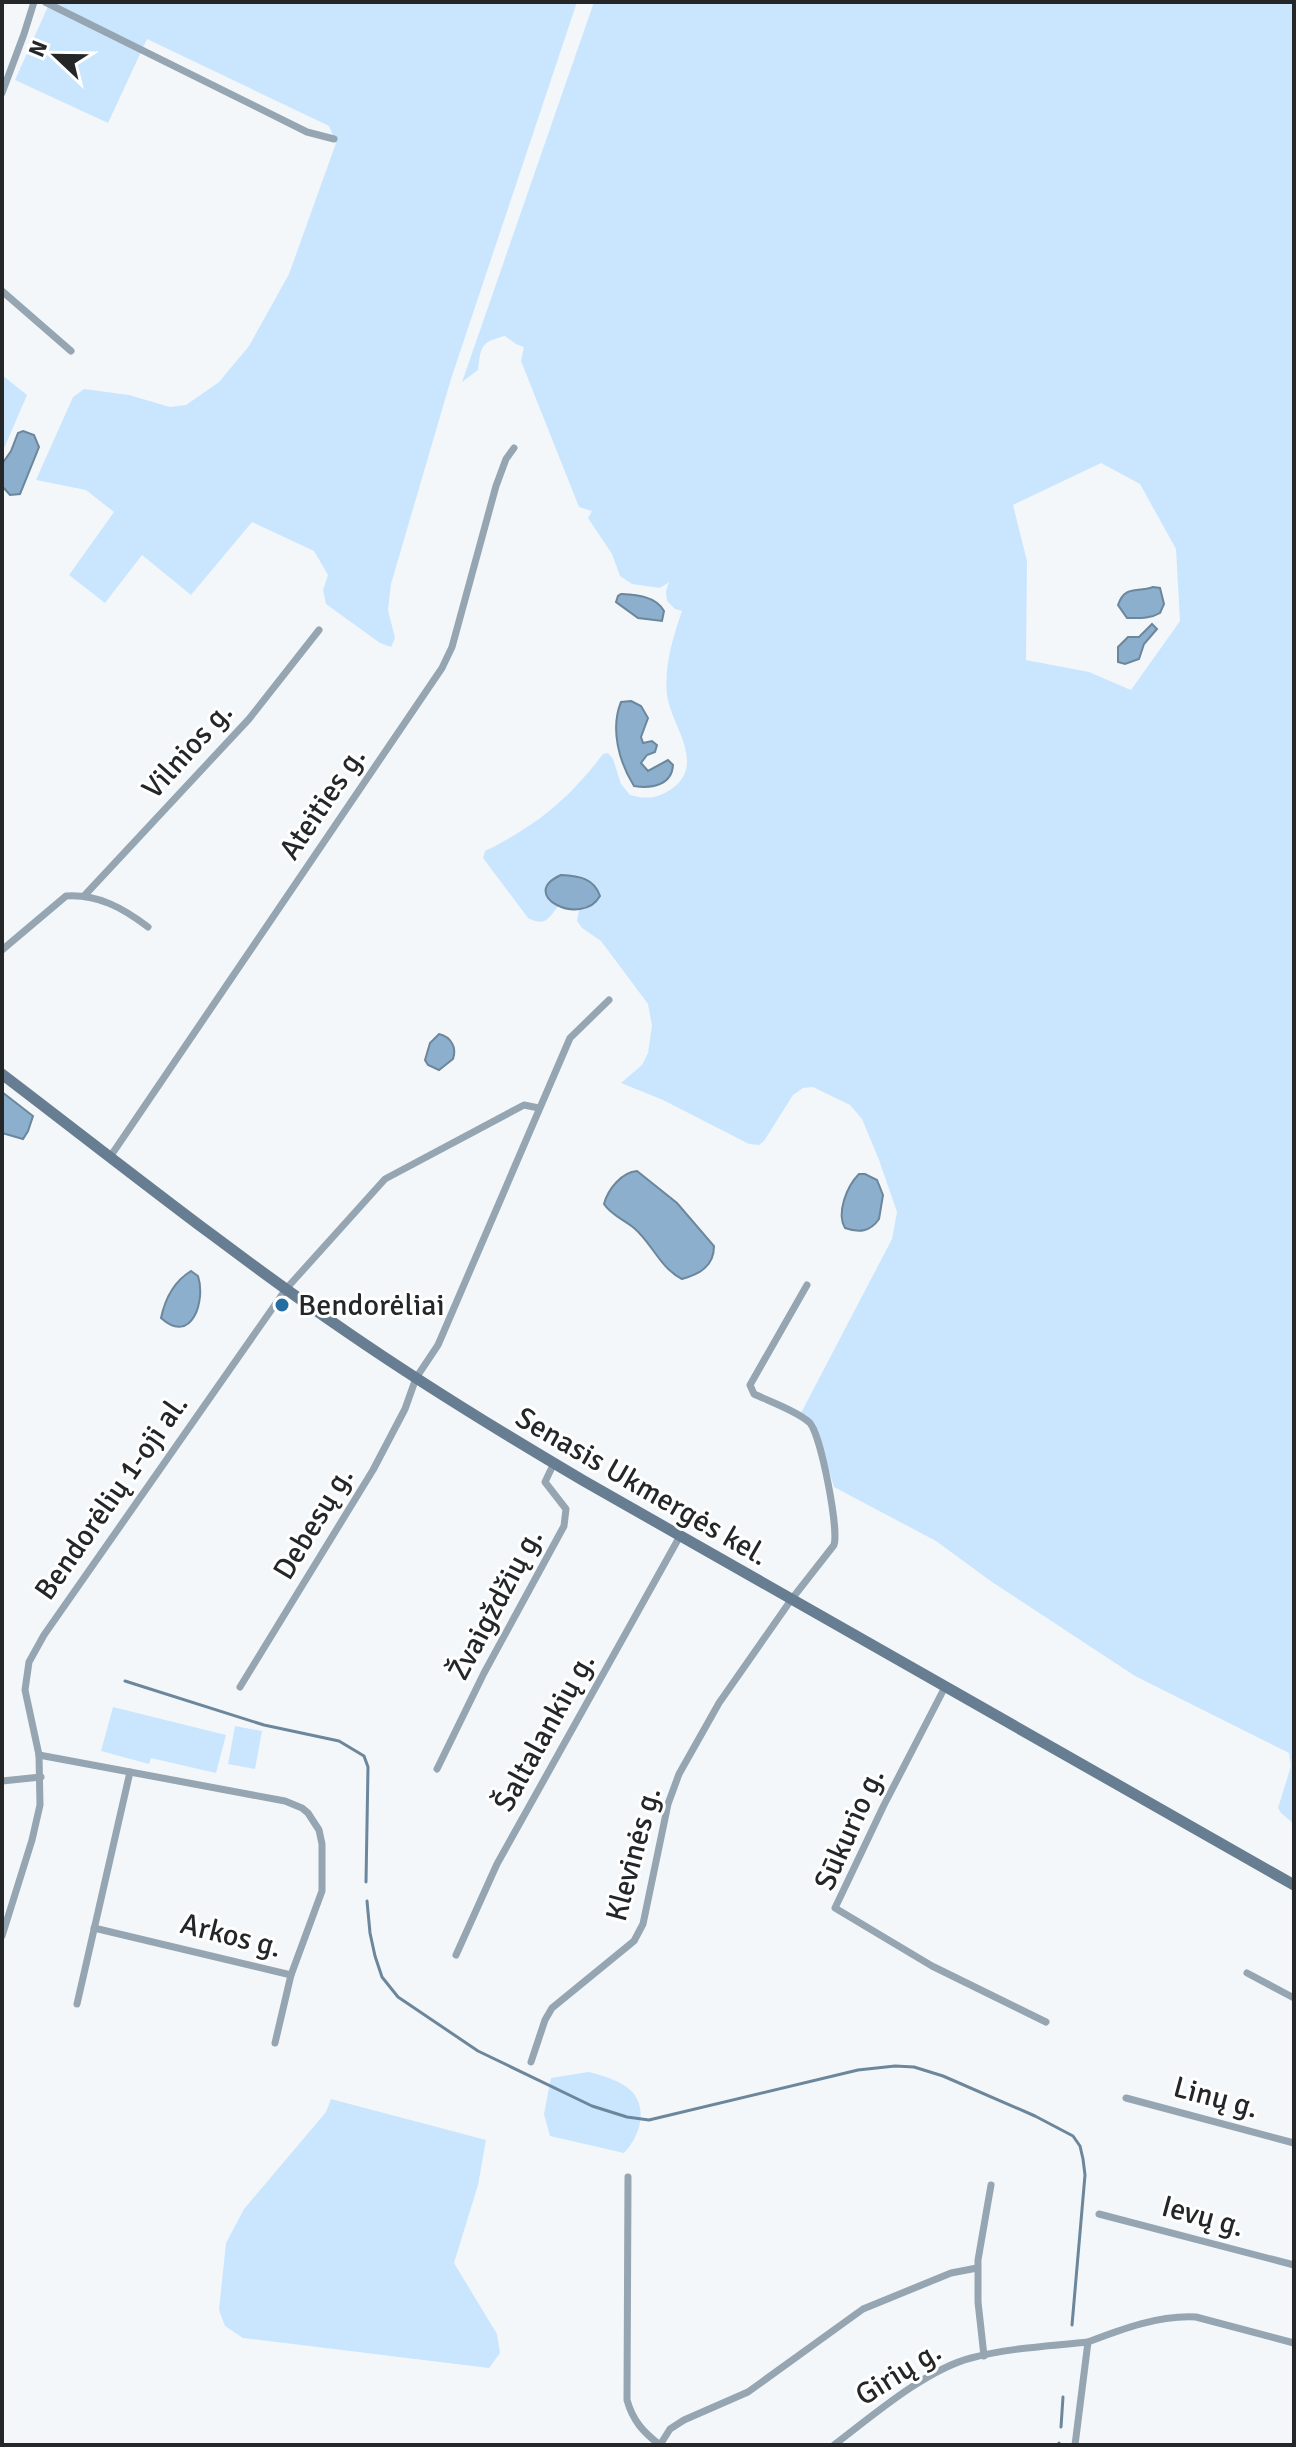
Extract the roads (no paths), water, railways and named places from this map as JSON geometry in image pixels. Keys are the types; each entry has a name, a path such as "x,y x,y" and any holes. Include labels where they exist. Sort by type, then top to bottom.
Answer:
{"main road":[{"name":"Senasis Ukmergės kel.","path":"2,1074 286,1289 416,1378 680,1536 1294,1885"}],"street":[{"path":"2,93 34,2"},
{"path":"45,2 307,132 334,139"},
{"path":"2,291 71,351"},
{"name":"Ateities g.","path":"110,1157 442,668 452,647 496,486 506,459 514,448"},
{"name":"Vilnios g.","path":"2,950 66,896 84,896 249,719 319,630"},
{"path":"84,896 98,898 148,927"},
{"name":"Debesų g.","path":"240,1687 373,1470 405,1409 416,1378 438,1345 570,1038 609,1000"},
{"name":"Bendorėlių 1-oji al.","path":"2,1936 38,1817 39,1755 25,1690 29,1662 35,1649 286,1289 385,1179 524,1105 539,1108"},
{"name":"Klevinės g.","path":"531,2062 552,2008 639,1934 668,1804 679,1774 719,1703 834,1545 836,1535 831,1501 810,1424 754,1394 750,1385 807,1285"},
{"name":"Žvaigždžių g.","path":"437,1769 484,1673 564,1526 566,1509 545,1482 554,1463"},
{"name":"Šaltalankių g.","path":"456,1955 497,1864 680,1536"},
{"name":"Sūkurio g.","path":"945,1687 835,1908 932,1966 1046,2022"},
{"name":"Arkos g.","path":"39,1755 285,1801 302,1808 315,1821 322,1844 322,1891 291,1975 94,1928"},
{"path":"77,2004 130,1772"},
{"path":"2,1789 6,1781 41,1777"},
{"path":"1247,1973 1294,1998"},
{"path":"275,2043 291,1975"},
{"name":"Linų g.","path":"1126,2098 1294,2143"},
{"path":"628,2177 627,2400 631,2414 642,2431 661,2445 670,2429 748,2392 863,2309 951,2273 977,2268"},
{"path":"984,2356 977,2268 991,2185"},
{"name":"Ievų g.","path":"1099,2214 1294,2265"},
{"name":"Girių g.","path":"834,2445 921,2382 948,2366 970,2358 1088,2342 1149,2322 1182,2317 1196,2317 1294,2343"},
{"path":"1075,2445 1088,2342"}],"waterway":[{"path":"125,1681 264,1725 339,1741 364,1756 368,1767 366,1882"},
{"path":"367,1901 375,1956 382,1977 398,1997 478,2051 592,2106 649,2120 858,2070 914,2067 943,2076 1073,2136 1080,2146 1085,2175 1072,2325"},
{"path":"1061,2427 1063,2397"}],"place":[{"name":"Bendorėliai","path":"282,1305"}]}
